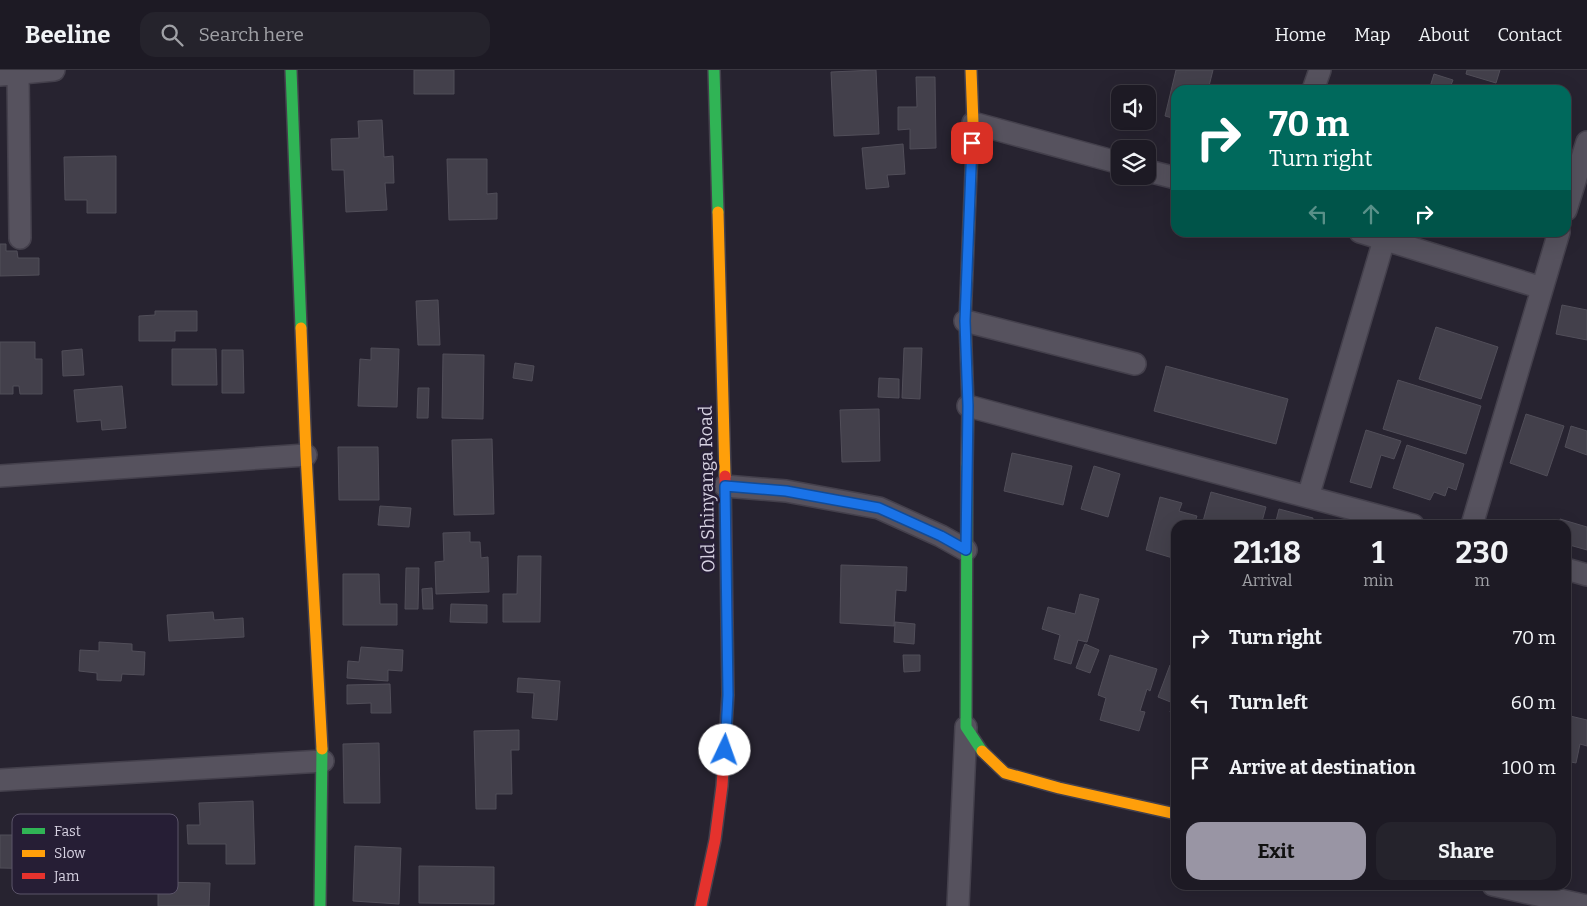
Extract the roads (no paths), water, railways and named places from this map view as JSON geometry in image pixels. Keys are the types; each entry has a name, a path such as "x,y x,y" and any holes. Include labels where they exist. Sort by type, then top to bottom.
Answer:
{"street":[{"path":"20,238 9,75 54,70"},
{"path":"291,70 306,455 323,761 320,906"},
{"name":"Old Shinyanga Road","path":"701,906 715,840 722,786 728,695 725,486 714,70"},
{"path":"958,906 966,727 968,406 965,321 973,123 971,70"},
{"path":"1315,85 1320,70"},
{"path":"973,123 1111,161"},
{"path":"1571,194 1587,142"},
{"path":"1156,173 1171,177"},
{"path":"1375,237 1542,288"},
{"path":"1473,520 1557,237"},
{"path":"1308,497 1384,240"},
{"path":"965,321 1135,364"},
{"path":"968,406 1394,520"},
{"path":"0,476 306,455"},
{"path":"725,486 786,491 879,508 941,536 966,550"},
{"path":"1571,570 1587,575"},
{"path":"966,727 980,749 1005,773 1059,788 1171,813"},
{"path":"0,780 323,761"},
{"path":"1515,890 1587,906"}]}
